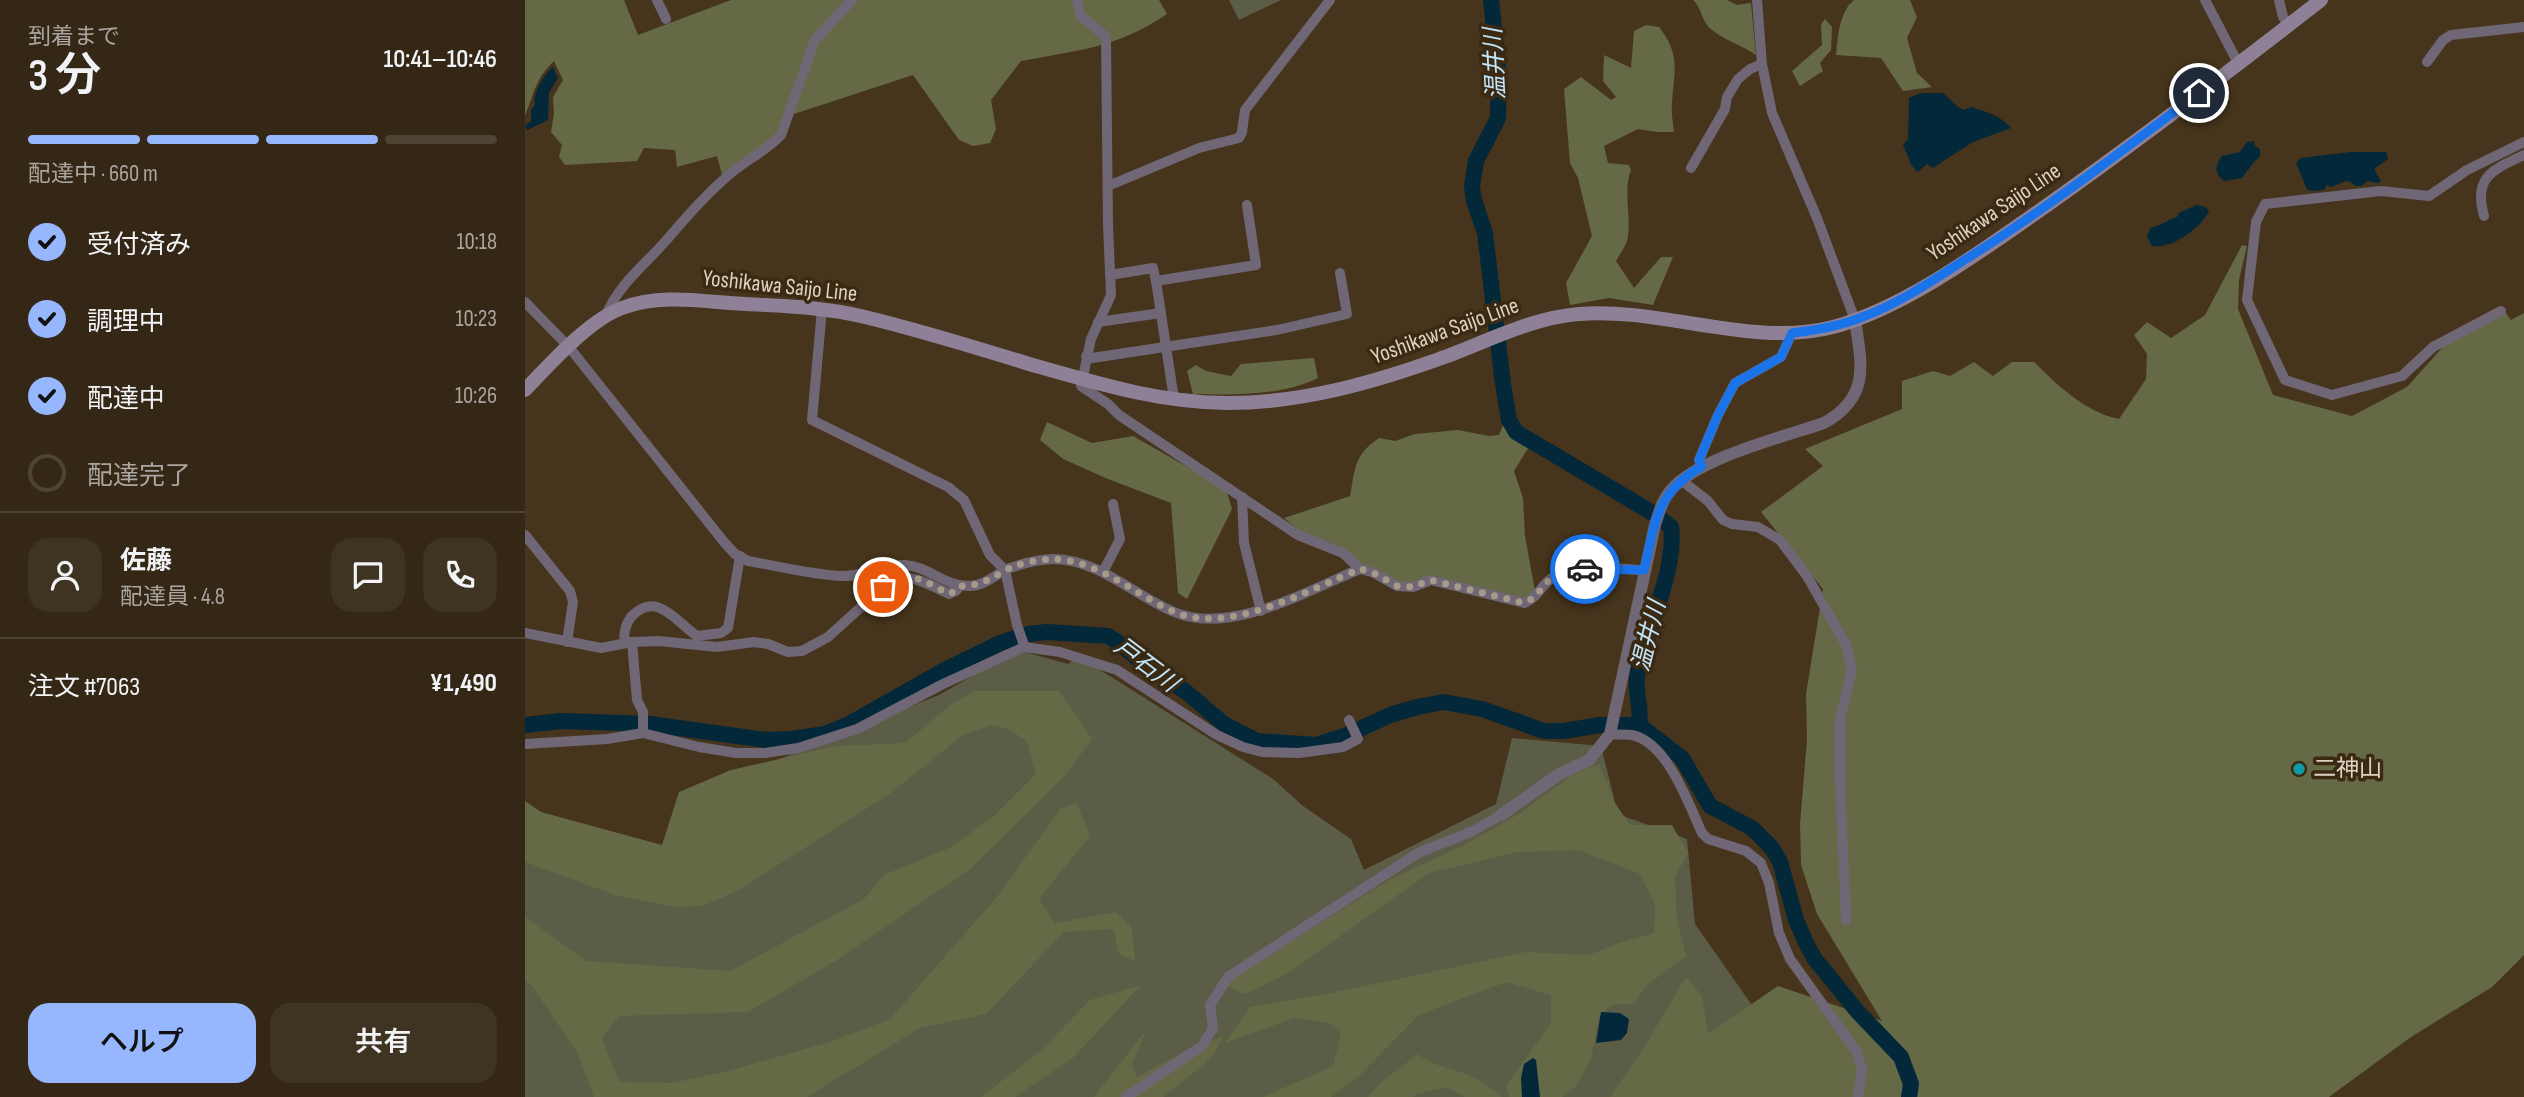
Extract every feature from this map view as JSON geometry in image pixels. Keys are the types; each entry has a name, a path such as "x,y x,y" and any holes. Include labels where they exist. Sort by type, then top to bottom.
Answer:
{"main road":[{"name":"Yoshikawa Saijo Line","path":"525,390 606,315 647,300 681,299 822,309 865,317 1121,390 1174,399 1229,403 1298,397 1365,384 1444,358 1504,333 1574,314 1612,313 1792,333 1827,328 1856,320 1929,283 1999,239 2100,167 2321,0"}],"street":[{"path":"657,0 666,19"},
{"path":"606,315 613,299 626,282 711,189 781,135 815,40 852,0"},
{"path":"1077,0 1080,15 1106,37 1111,295 1086,356 1081,386 1119,415 1297,535 1343,553 1360,569 1372,572 1397,586 1413,587 1430,580 1524,603 1535,598 1549,580 1561,573 1591,569 1644,570"},
{"path":"1108,186 1199,148 1239,138 1245,110 1330,0"},
{"path":"1126,1097 1202,1046 1213,1028 1210,1006 1228,977 1418,853 1473,831 1558,775 1589,760 1610,734 1655,524 1670,490 1702,466 1824,424 1849,405 1860,387 1861,358 1856,320 1817,218 1772,113 1762,64 1757,0"},
{"path":"2205,0 2238,63"},
{"path":"2279,0 2283,17 2289,25"},
{"path":"2427,62 2443,40 2451,35 2524,27"},
{"path":"1691,167 1725,108 1727,97 1738,79 1750,69 1762,64"},
{"path":"2501,311 2434,347 2402,376 2332,395 2285,380 2247,300 2256,222 2265,204 2270,202 2381,191 2429,196 2467,170 2524,142"},
{"path":"2484,216 2479,195 2485,181 2497,168 2524,155"},
{"path":"1156,281 1256,265 1247,205"},
{"path":"1110,275 1153,268 1174,399"},
{"path":"1086,356 1092,358 1277,330 1347,314 1340,273"},
{"path":"525,302 569,347 724,541 748,561 842,576 903,565 917,567 943,581 972,586 986,582 1005,570 1053,559 1077,562 1103,572 1174,612 1217,618 1261,611 1360,569"},
{"path":"822,309 812,420 948,487 964,500 990,555 1005,570 1017,626 1024,645"},
{"path":"1098,322 1161,313"},
{"path":"1702,466 1699,460 1705,443 1735,383 1781,357 1792,333"},
{"path":"1681,480 1708,501 1723,520 1732,524 1758,527 1780,540 1807,576 1846,645 1852,670 1840,719 1841,839 1846,920"},
{"path":"1242,497 1244,543 1261,611"},
{"path":"1103,572 1121,539 1113,504"},
{"path":"525,535 570,591 573,602 567,642"},
{"path":"643,733 643,712 637,700 628,643 623,634 629,619 639,610 651,606 660,607 670,612 697,636 721,633 728,628 740,556"},
{"path":"525,633 601,648 628,643 676,642 717,648 754,642 788,652 802,651 828,637 893,578 906,576 920,580 949,594 960,586"},
{"path":"525,744 607,739 643,733 736,753 765,753 798,748 857,729 943,684 1024,647 1060,652 1117,670 1217,735 1262,752 1299,754 1343,747 1358,739 1349,720"},
{"path":"1610,734 1632,735 1653,747 1667,762 1702,833 1708,839 1746,850 1761,863 1769,883 1779,933 1790,959 1857,1052 1862,1069 1858,1097"}],"green space":[{"path":"525,0 624,0 638,35 731,0 1159,0 1167,14 1114,41 1021,61 991,100 996,129 990,143 973,146 959,140 913,75 791,115 775,141 723,179 717,156 677,167 675,150 644,148 637,161 565,165 559,157 562,145 551,132 553,97 563,80 554,61 539,81 525,116"},
{"path":"1229,0 1281,0 1239,20"},
{"path":"1693,0 1727,0 1737,5 1751,3 1756,55 1711,29"},
{"path":"1854,0 1910,0 1917,17 1907,38 1917,73 1932,87 1903,91 1881,58 1836,55 1842,18"},
{"path":"1825,19 1832,27 1831,50 1820,63 1823,71 1800,86 1792,71 1822,45 1821,24"},
{"path":"1646,25 1659,27 1671,46 1675,64 1672,110 1674,132 1638,129 1604,146 1608,163 1629,165 1631,170 1628,186 1628,236 1616,261 1634,288 1661,257 1673,257 1653,305 1609,298 1570,305 1566,283 1592,236 1578,178 1570,163 1564,89 1581,77 1611,100 1616,97 1603,81 1604,55 1631,68 1634,31"},
{"path":"2242,245 2247,246 2239,280 2238,309 2273,395 2352,416 2407,387 2442,348 2459,334 2505,312 2511,320 2524,313 2524,955 2492,987 2411,1037 2329,1097 1610,1097 1645,1046 1686,977 1702,996 1708,1034 1778,986 1882,1021 1817,914 1801,865 1800,824 1807,739 1806,694 1823,589 1761,512 1823,466 1805,449 1902,409 1902,381 1933,371 1950,376 1974,362 1993,376 2012,362 2034,362 2084,404 2095,411 2119,419 2146,379 2147,354 2134,335 2147,322 2171,338 2205,315"},
{"path":"1314,358 1318,378 1289,388 1257,393 1193,394 1187,371 1196,365 1206,371 1231,376 1241,364"},
{"path":"1505,420 1513,432 1530,445 1514,471 1523,498 1525,536 1535,591 1523,599 1435,576 1403,586 1363,567 1341,547 1300,531 1284,518 1350,496 1360,456 1379,438 1395,441 1415,434 1458,430 1489,436 1499,435"},
{"path":"1047,422 1092,443 1133,436 1226,489 1232,509 1187,599 1178,593 1171,503 1063,459 1040,440"},
{"path":"1018,650 1068,664 1078,656 1273,779 1303,806 1351,839 1364,870 1496,804 1512,738 1601,746 1618,814 1687,839 1695,924 1820,1097 525,1097 525,835 660,857 692,794 939,695"},
{"path":"975,691 1059,691 1092,739 1065,776 969,870 837,960 748,1012 619,1016 602,1038 619,1082 672,1083 728,1071 830,1042 890,1019 996,898 1061,808 1077,803 1090,836 1039,899 1055,923 1116,912 1132,928 1135,961 1119,954 1113,929 1064,932 986,1014 920,1028 807,1097 594,1097 578,1054 532,986 525,980 525,917 587,961 730,971 864,899 884,875 951,847 994,816 1036,774 1027,741 1008,729 991,725 963,735 891,793 739,890 703,906 674,907 615,895 525,862 525,801 541,812 662,845 679,792 731,770 836,746 905,743 953,703"},
{"path":"1599,764 1615,803 1630,825 1672,825 1688,853 1675,877 1677,920 1686,956 1647,985 1634,1004 1612,1005 1599,1016 1591,1060 1576,1086 1562,1097 1509,1097 1506,1086 1551,1023 1551,995 1506,982 1419,1015 1360,1075 1331,1097 1263,1097 1333,1066 1341,1033 1329,1023 1294,1018 1225,1043 1250,1007 1331,993 1526,952 1589,955 1654,933 1655,904 1640,874 1579,850 1518,852 1429,873 1287,974 1245,994 1222,984 1391,879 1464,845 1519,814 1574,774"},
{"path":"1141,985 1073,1058 1015,1097 981,1097 1040,1051 1090,1000"},
{"path":"1147,1029 1132,1064 1137,1077 1184,1052 1223,1036 1205,1064 1163,1097 1094,1097"},
{"path":"1418,1054 1431,1062 1475,1078 1502,1097 1465,1097 1446,1087 1413,1097 1368,1097 1381,1082"}],"water":[{"path":"553,67 558,78 549,93 548,120 527,130 525,126 531,121 531,109 535,105 537,90"},
{"path":"1921,93 1943,93 1964,110 1971,107 1987,112 2011,128 1973,142 1933,168 1927,164 1918,172 1912,166 1903,145 1908,139 1909,98"},
{"path":"2254,141 2255,146 2260,149 2260,157 2242,178 2224,181 2218,175 2217,169 2222,156 2240,152 2247,142"},
{"path":"2351,152 2386,152 2388,159 2374,169 2381,181 2368,181 2361,186 2355,186 2346,181 2331,187 2327,185 2324,190 2307,189 2296,163 2301,158"},
{"path":"2196,205 2206,207 2209,211 2192,231 2168,245 2152,246 2147,237 2150,228 2177,217 2179,213"},
{"path":"1601,1012 1620,1013 1629,1019 1627,1033 1621,1040 1596,1043"},
{"path":"1533,1058 1536,1060 1540,1097 1522,1097 1521,1078 1524,1064"}],"waterway":[{"name":"温井川","path":"1491,0 1499,76 1498,118 1476,161 1472,186 1485,233 1509,420 1516,432 1656,515 1671,527 1672,545 1665,583 1637,677 1639,725"},
{"name":"戸石川","path":"525,725 561,721 650,724 766,740 825,734 851,723 943,671 1000,643 1028,634 1047,632 1108,636 1142,663 1185,691 1224,724 1257,741 1316,745 1347,735 1390,715 1444,702 1482,709 1544,731 1564,731 1600,725 1639,725"},
{"name":"温井川","path":"1639,725 1682,758 1710,806 1752,828 1772,848 1780,862 1796,920 1814,958 1857,1011 1901,1057 1911,1084 1909,1097"}],"way so far":[{"path":"883,587 893,578 906,576 949,594 960,586 986,582 1005,570 1053,559 1077,562 1103,572 1174,612 1217,618 1261,611 1360,569 1372,572 1397,586 1413,587 1430,580 1524,603 1535,598 1549,580 1561,573 1585,569"}],"place":[{"name":"二神山","path":"2299,769"}],"route":[{"path":"1585,569 1644,570 1662,504 1670,490 1702,466 1699,460 1705,443 1735,383 1781,357 1792,333 1856,320 1929,283 1999,239 2199,93"}]}
